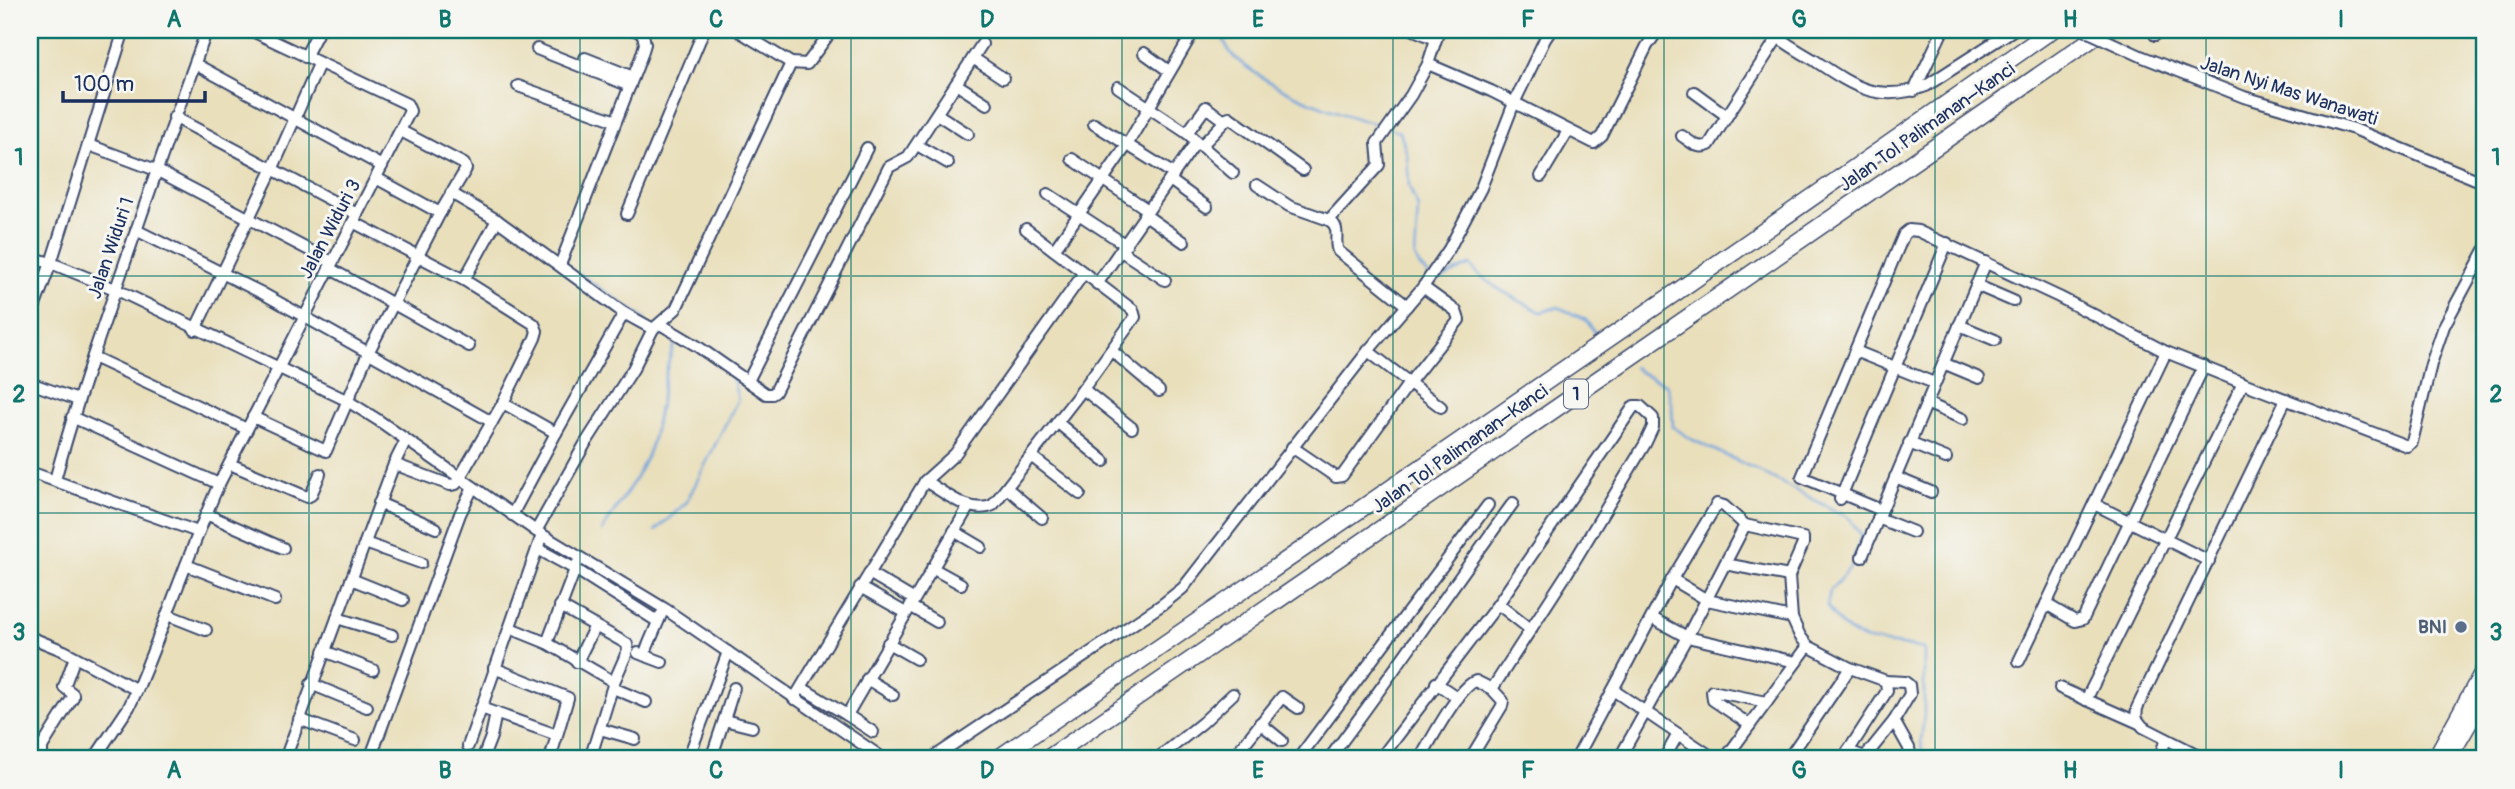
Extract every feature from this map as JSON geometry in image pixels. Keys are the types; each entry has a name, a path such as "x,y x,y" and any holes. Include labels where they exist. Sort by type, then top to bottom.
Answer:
{"highway":[{"name":"Jalan Tol Palimanan–Kanci","path":"997,759 1678,291 2052,30"},
{"name":"Jalan Tol Palimanan–Kanci","path":"1047,759 2105,30"},
{"path":"2435,759 2485,668"},
{"path":"2448,759 2485,695"}],"street":[{"path":"30,318 51,263 124,30"},
{"name":"Jalan Widuri 1","path":"55,480 72,417 115,289 174,117 208,30"},
{"path":"195,330 272,170 319,64 250,30"},
{"path":"305,57 319,30"},
{"path":"560,265 645,44 643,34 635,30"},
{"path":"628,214 705,30 712,30"},
{"path":"737,30 790,63 807,64 832,30"},
{"path":"1054,250 1127,145 1192,34 1190,30"},
{"path":"1329,220 1379,165 1377,143 1428,64 1437,34 1414,30"},
{"path":"931,759 1163,604 1182,588 1368,351 1436,269 1466,220 1514,103 1552,30"},
{"path":"1428,64 1514,103 1587,141 1597,143 1658,30"},
{"path":"1768,30 1865,90 1880,94 1914,91 1926,86 2008,31"},
{"path":"1914,91 1943,30"},
{"name":"Jalan Nyi Mas Wanawati","path":"2084,30 2191,78 2244,97 2354,129 2485,183"},
{"path":"1682,136 1697,146 1709,145 1778,37"},
{"path":"452,193 497,220 624,313 657,326 768,395 775,392 889,167 908,158 982,44"},
{"path":"537,49 631,81"},
{"path":"1144,53 1169,71"},
{"path":"585,58 631,81"},
{"path":"973,58 1003,78"},
{"path":"468,746 538,549 539,533 585,444 657,326 676,309 790,63"},
{"path":"195,64 382,166"},
{"name":"Jalan Widuri 3","path":"94,759 129,707 219,484 410,111 410,107 319,64"},
{"path":"957,84 987,104"},
{"path":"518,86 616,121"},
{"path":"1118,87 1187,133 1233,173"},
{"path":"1693,92 1727,116"},
{"path":"1187,133 1206,107 1223,120"},
{"path":"937,114 968,134"},
{"path":"174,117 272,170 534,324 537,331 503,402 456,484 450,485 394,464"},
{"path":"1097,284 1172,177 1223,120 1232,118 1303,170"},
{"path":"1094,124 1172,177 1207,207"},
{"path":"253,417 326,451 369,351 464,172 464,164 401,131"},
{"path":"1541,176 1568,131"},
{"path":"89,145 156,170 249,218 469,346"},
{"path":"917,145 948,163"},
{"path":"748,381 867,148"},
{"path":"1072,159 1104,179 1184,242"},
{"path":"376,178 440,213"},
{"path":"1257,185 1289,206 1334,223 1338,236 1338,251 1407,306"},
{"path":"1048,194 1080,214 1165,280"},
{"path":"464,281 497,220"},
{"path":"925,481 968,506 989,508 1058,423 1133,322 1135,314 1026,229"},
{"path":"1913,533 1802,477 1904,234 1913,229 1947,243 2166,352 2401,446 2410,445 2444,326 2485,250"},
{"path":"136,230 222,272 369,351 492,422"},
{"path":"1841,497 1947,243"},
{"path":"30,257 115,289 195,330 346,400 539,533 657,621"},
{"path":"1861,557 1986,262"},
{"path":"794,699 925,481 955,454 1084,273"},
{"path":"1292,447 1339,478 1459,320 1456,311 1424,285"},
{"path":"1976,285 2012,300"},
{"path":"512,515 624,313"},
{"path":"1959,325 1995,340"},
{"path":"1112,351 1160,391"},
{"path":"1368,351 1441,407"},
{"path":"1854,351 1934,383"},
{"path":"2019,660 2166,352"},
{"path":"93,357 247,429"},
{"path":"1943,363 1979,378"},
{"path":"2046,604 2076,621 2083,619 2204,366"},
{"path":"30,383 78,400"},
{"path":"2086,700 2243,383"},
{"path":"1083,389 1132,428"},
{"path":"2139,723 2136,718 2137,708 2286,399"},
{"path":"503,402 556,433"},
{"path":"1926,403 1963,419"},
{"path":"1380,759 1498,604 1634,407 1640,406 1649,411 1653,418 1653,427 1645,444 1493,689"},
{"path":"72,417 219,484"},
{"path":"1058,423 1104,461"},
{"path":"300,759 286,757 379,503 406,440"},
{"path":"1909,443 1946,458"},
{"path":"1031,456 1080,494"},
{"path":"230,464 307,497 311,495 320,474"},
{"path":"30,472 198,532"},
{"path":"1895,477 1931,492"},
{"path":"370,759 460,514 473,487"},
{"path":"1007,488 1042,518"},
{"path":"379,503 436,528"},
{"path":"1329,759 1377,696 1513,503"},
{"path":"1576,759 1672,579 1717,504 1724,506 1745,525 1803,538 1802,548 1789,576 1792,618 1808,646 1850,668 1886,681 1905,682 1911,690 1894,721 1864,758 1846,755 1887,691 1886,681"},
{"path":"2094,504 2209,561"},
{"path":"1298,759 1488,505"},
{"path":"847,715 968,506"},
{"path":"205,514 283,548"},
{"path":"1619,759 1745,525"},
{"path":"954,531 981,547"},
{"path":"1462,539 1478,551"},
{"path":"365,543 421,564"},
{"path":"538,549 578,564 665,610 884,759"},
{"path":"547,643 578,564"},
{"path":"186,565 275,600"},
{"path":"1725,565 1789,576"},
{"path":"932,568 961,584"},
{"path":"869,573 910,606 937,622"},
{"path":"351,579 403,600"},
{"path":"1672,579 1707,600 1792,618"},
{"path":"860,587 910,606"},
{"path":"1498,604 1531,630"},
{"path":"560,606 628,643 628,650 613,685 590,759"},
{"path":"644,655 657,621 665,610"},
{"path":"168,615 206,630"},
{"path":"337,618 392,635"},
{"path":"1652,618 1687,637 1796,662"},
{"path":"577,662 595,626"},
{"path":"510,628 547,643 613,685 646,702"},
{"path":"30,637 137,690"},
{"path":"888,643 916,659"},
{"path":"1725,759 1808,646"},
{"path":"628,650 662,662"},
{"path":"324,651 373,670"},
{"path":"688,759 728,652"},
{"path":"41,759 42,747 74,694 64,687 75,657"},
{"path":"494,668 566,695 568,701 550,759"},
{"path":"1788,759 1850,668"},
{"path":"867,679 893,695"},
{"path":"1358,681 1377,696"},
{"path":"1420,759 1458,698 1476,681 1493,689 1501,698 1502,706 1470,759"},
{"path":"1436,683 1458,698"},
{"path":"311,684 367,707"},
{"path":"693,745 711,756 734,688"},
{"path":"802,688 873,732"},
{"path":"2060,688 2139,723 2206,759"},
{"path":"1613,690 1714,759"},
{"path":"1750,725 1713,700 1712,691 1767,702"},
{"path":"1157,759 1233,694"},
{"path":"1235,758 1282,697 1298,708"},
{"path":"481,708 557,735"},
{"path":"484,755 496,713"},
{"path":"299,719 355,740"},
{"path":"724,720 752,727"},
{"path":"1894,721 1909,748 1911,759"},
{"path":"1260,723 1282,741"},
{"path":"600,729 635,739"},
{"path":"1664,759 1678,734"},
{"path":"2160,759 2166,739"}],"waterway":[{"path":"1220,30 1235,58 1268,81 1345,115 1383,126"},
{"path":"1392,129 1400,132 1407,154 1409,186 1418,208 1415,257 1420,267 1428,274"},
{"path":"1433,279 1436,281 1470,265 1494,286 1541,312 1558,307 1586,320 1597,335"},
{"path":"579,274 646,319"},
{"path":"602,531 647,456 668,364 677,339"},
{"path":"1634,367 1667,385 1673,427 1693,440 1849,518 1861,535 1852,565 1830,591 1827,606 1837,620 1858,636 1924,649 1924,715 1921,741 1923,759"},
{"path":"655,531 686,503 738,399 732,376"},
{"path":"2000,759 2021,755 2032,759"}],"place":[{"name":"BNI","path":"2461,627"}]}
